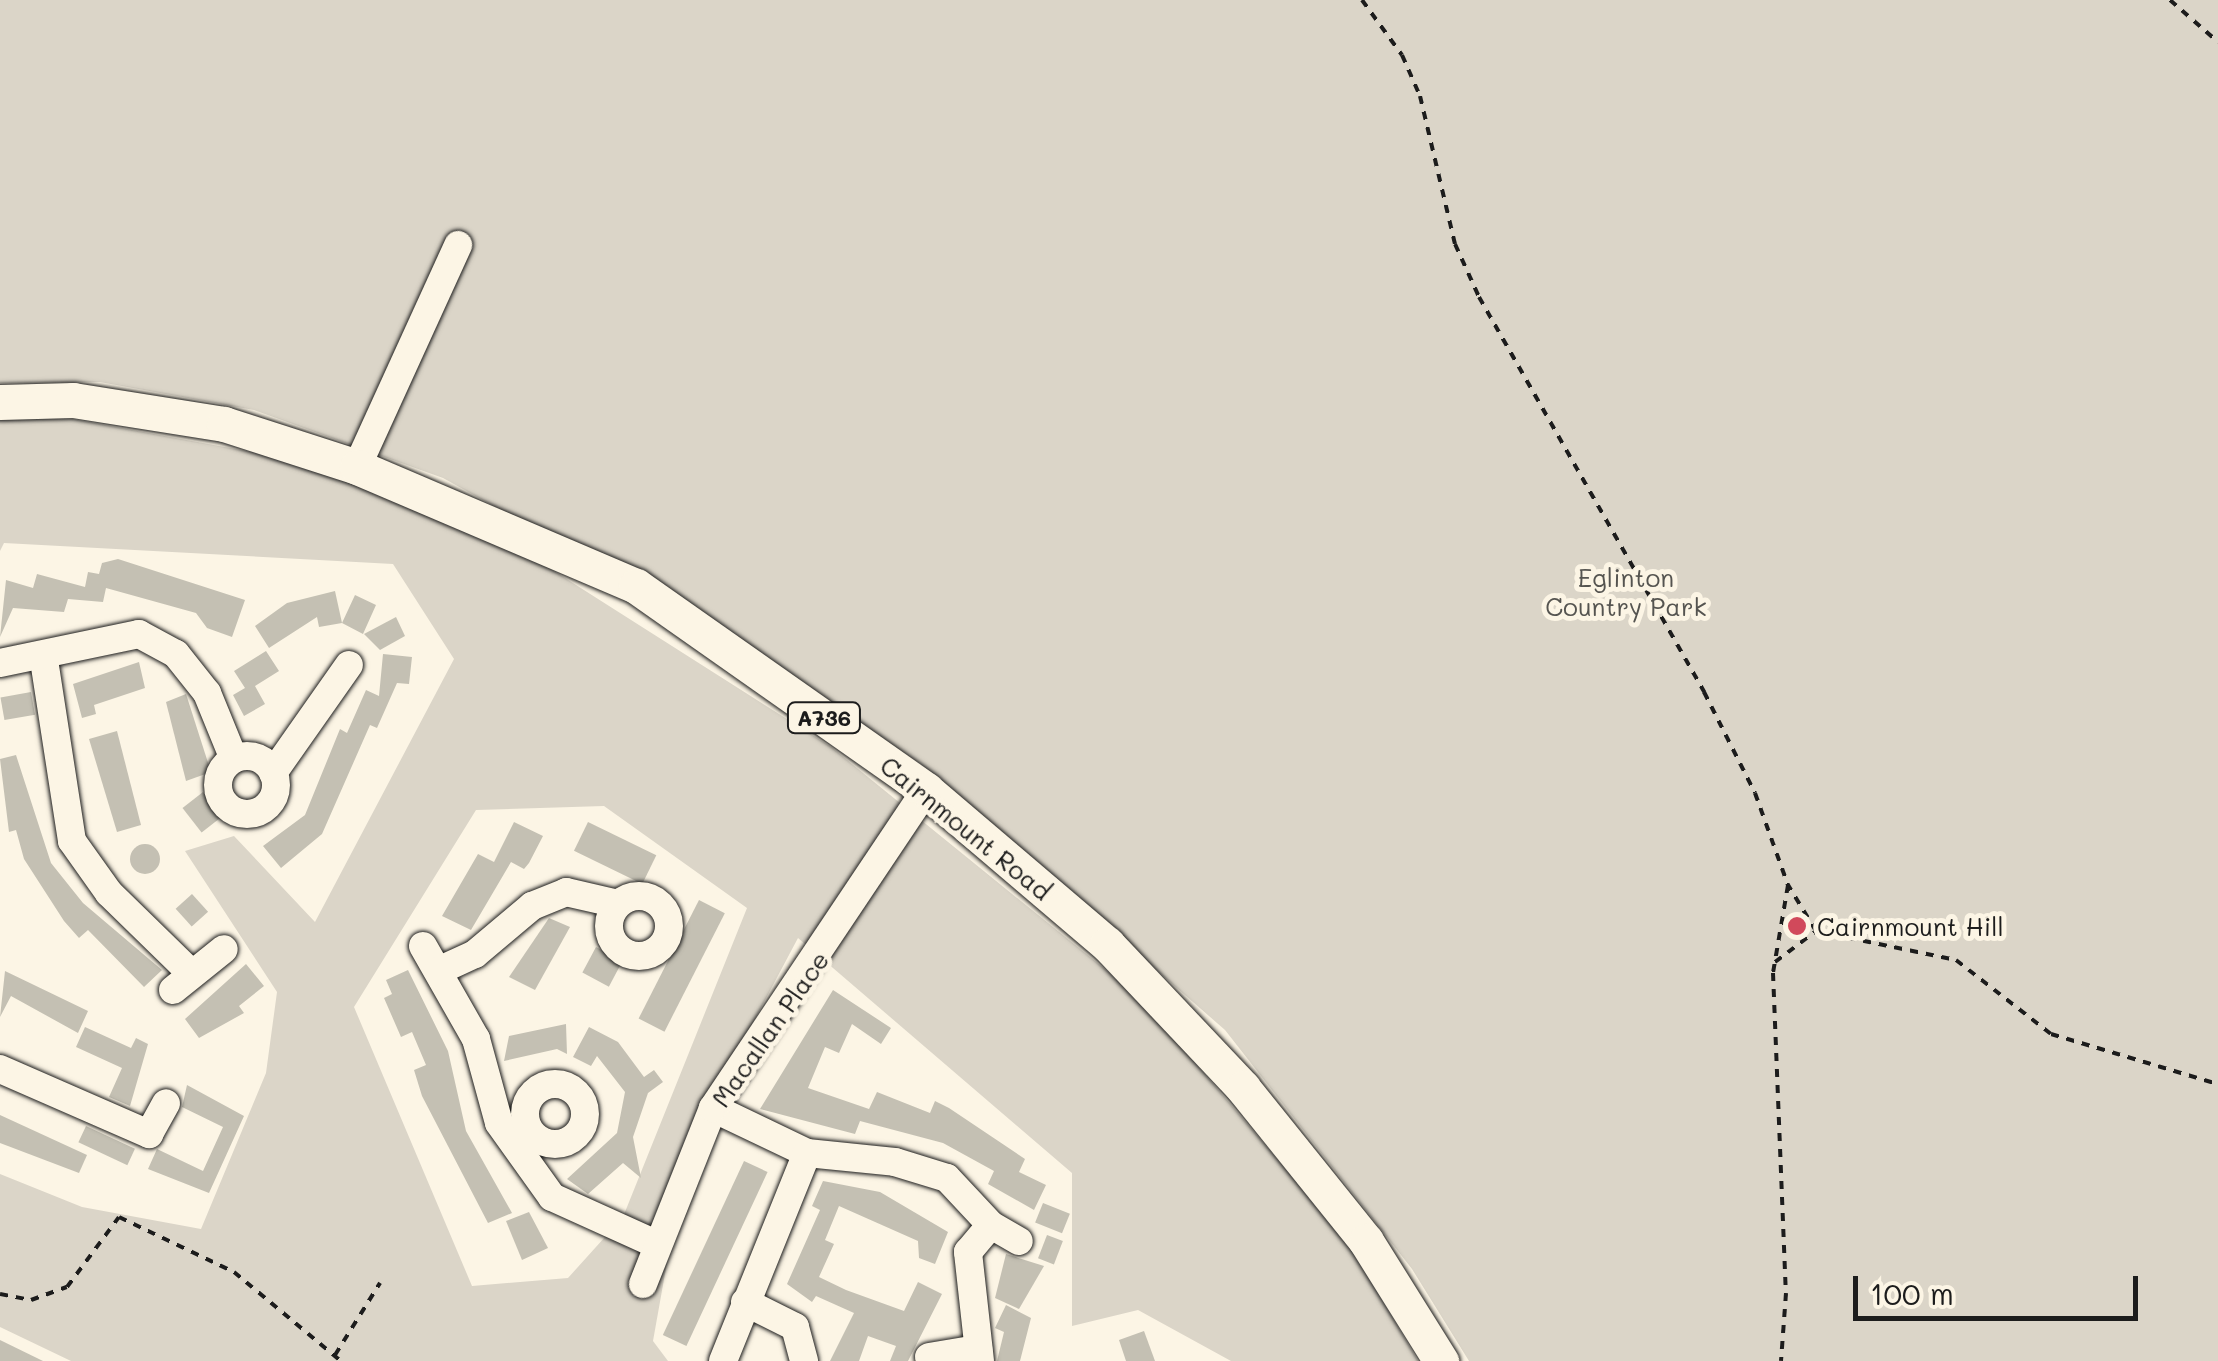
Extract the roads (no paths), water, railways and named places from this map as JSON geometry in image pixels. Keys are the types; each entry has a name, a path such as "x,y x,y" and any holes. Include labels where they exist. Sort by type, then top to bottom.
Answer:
{"main road":[{"name":"Cairnmount Road","path":"0,402 73,400 224,424 358,467 636,586 926,790 1107,944 1243,1088 1366,1241 1441,1361"}],"street":[{"path":"358,467 458,246"},
{"path":"0,663 44,660 139,634 176,654 207,694 234,759"},
{"path":"44,660 72,841 182,982 224,948"},
{"path":"273,772 253,757 234,759 218,782 234,812 266,808 273,772 316,722 349,665"},
{"name":"Macallan Place","path":"643,1284 713,1108 926,790"},
{"path":"438,971 475,954 532,906 566,892 618,904"},
{"path":"424,946 476,1039 552,1196 656,1244"},
{"path":"0,1069 148,1134 166,1103"},
{"path":"713,1108 807,1153 895,1162 947,1178 990,1224 1019,1241"},
{"path":"723,1361 807,1153"},
{"path":"930,1357 979,1355 968,1252 990,1224"},
{"path":"745,1302 795,1327 804,1361"}],"place":[{"name":"Cairnmount Hill","path":"1797,926"}],"park label":[{"name":"Eglinton Country Park","path":"1626,592"}]}
